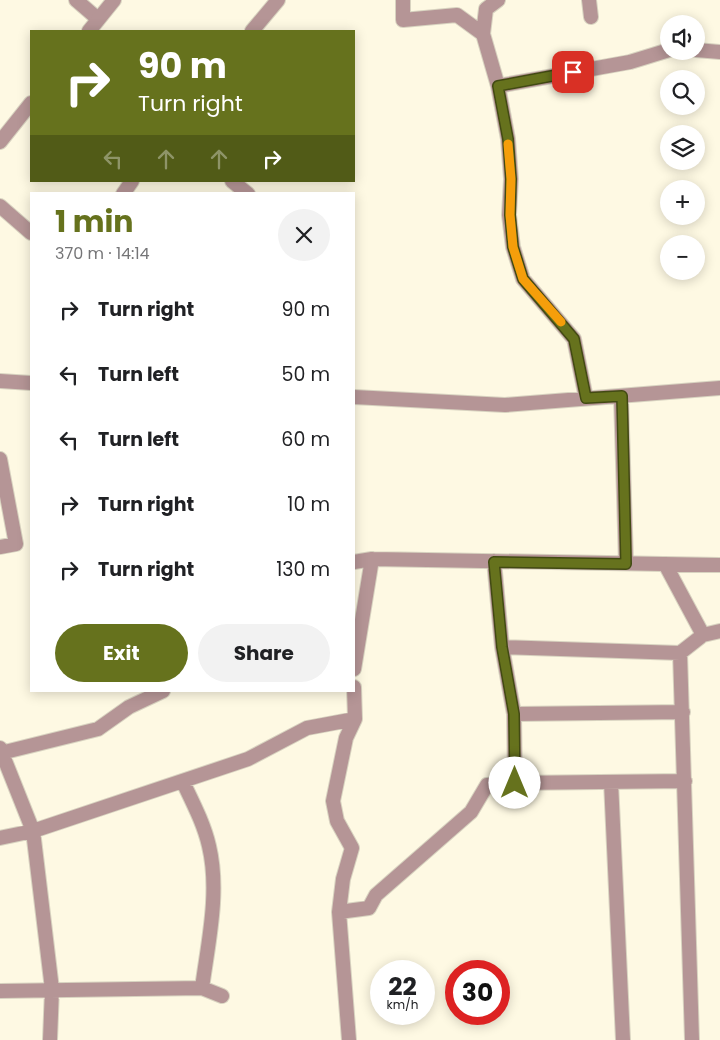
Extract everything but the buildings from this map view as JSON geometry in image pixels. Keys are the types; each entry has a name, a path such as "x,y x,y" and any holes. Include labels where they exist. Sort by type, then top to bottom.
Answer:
{"street":[{"path":"76,0 98,19"},
{"path":"89,30 114,0"},
{"path":"253,30 278,0"},
{"path":"403,0 403,20 456,15 483,34"},
{"path":"498,0 486,9 483,34 498,86 508,139 511,179 510,215 513,247 523,279 574,339 586,398"},
{"path":"588,0 591,17"},
{"path":"705,51 720,52"},
{"path":"498,86 630,62 660,53"},
{"path":"0,142 30,104"},
{"path":"233,182 246,192"},
{"path":"0,206 30,232"},
{"path":"0,381 30,383"},
{"path":"355,397 506,405 720,388"},
{"path":"622,396 626,564"},
{"path":"0,459 16,544 0,547"},
{"path":"355,663 372,560"},
{"path":"355,562 372,560 720,565"},
{"path":"494,562 502,647 514,714 515,783"},
{"path":"665,564 703,636"},
{"path":"502,647 680,653 703,636 720,631"},
{"path":"680,653 692,1040"},
{"path":"50,1040 52,989 33,831 0,750 98,729 129,707 161,692"},
{"path":"349,1040 339,912 343,879 352,848 337,821 333,801 346,738 355,719 354,692"},
{"path":"514,714 683,712"},
{"path":"0,838 33,831 248,759 307,728 355,719"},
{"path":"339,912 368,908 376,895 471,812 487,785 685,781"},
{"path":"183,782 210,846 213,877 211,924 202,988"},
{"path":"610,782 623,1040"},
{"path":"0,991 202,988 222,996"}],"slow traffic":[{"path":"508,144 513,247 523,279 561,322"}],"route":[{"path":"515,783 514,714 502,647 494,562 626,564 622,396 586,398 574,339 546,303 523,279 513,247 510,215 511,179 508,139 498,86 573,72"}]}
